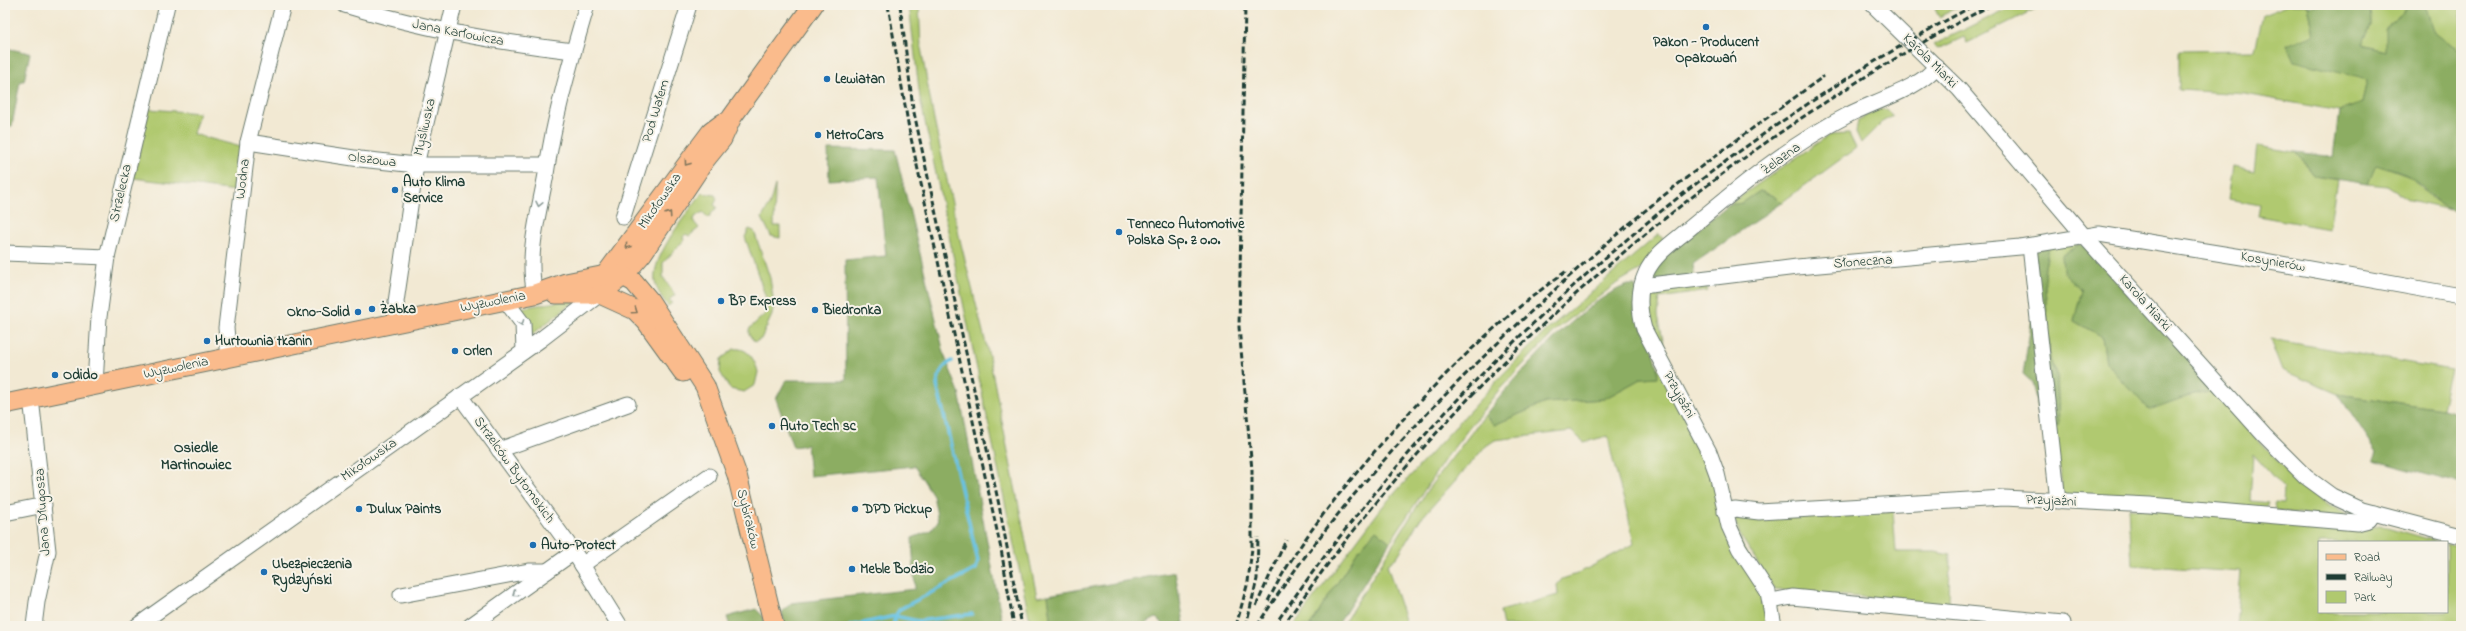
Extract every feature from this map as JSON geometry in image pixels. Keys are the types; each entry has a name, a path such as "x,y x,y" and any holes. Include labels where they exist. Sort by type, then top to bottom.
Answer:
{"main road":[{"name":"Mikołowska","path":"600,294 614,275 642,254 702,164 722,140 732,117 813,5"},
{"name":"Wyzwolenia","path":"5,404 95,384 535,294 566,283 614,275"},
{"name":"Sybiraków","path":"614,275 634,282 642,291 679,344 705,386 738,481 774,626"},
{"name":"Wyzwolenia","path":"535,294 600,294"},
{"name":"Sybiraków","path":"600,294 635,310 646,321 714,415"}],"street":[{"name":"Strzelecka","path":"95,384 99,317 107,257 167,5"},
{"name":"Wodna","path":"229,357 226,328 248,142 283,5"},
{"name":"Jana Karłowicza","path":"345,5 392,12 446,32 508,44 573,51"},
{"name":"Myśliwska","path":"399,321 396,302 416,165 446,32 454,5"},
{"path":"535,294 532,277 532,253 535,223 546,166 573,51 587,5"},
{"name":"Pod Wałem","path":"623,217 689,5"},
{"name":"Karola Miarki","path":"1873,5 1936,66 1978,110 2084,236 2298,470 2332,496 2374,513 2461,536"},
{"name":"Żelazna","path":"1643,282 1652,263 1661,252 1718,204 1777,161 1840,120 1924,80 1936,66"},
{"name":"Olszowa","path":"248,142 360,159 416,165 546,166"},
{"name":"Kosynierów","path":"2084,236 2099,234 2162,244 2461,296"},
{"name":"Słoneczna","path":"1643,282 2030,246 2084,236"},
{"path":"2030,246 2058,501"},
{"path":"5,253 107,257"},
{"name":"Przyjaźni","path":"1643,282 1641,317 1644,329 1709,452 1717,474 1725,512 1739,548 1766,588 1771,601 1774,626"},
{"name":"Mikołowska","path":"137,626 524,351 600,294"},
{"path":"505,300 523,324 524,351"},
{"name":"Strzelców Bytomskich","path":"460,396 574,552 620,626"},
{"name":"Jana Długosza","path":"31,398 44,505 47,556 37,602 34,626"},
{"path":"499,450 628,404"},
{"path":"582,565 708,476"},
{"name":"Przyjaźni","path":"1725,512 1735,509 1759,512 1982,499 2150,504 2357,523 2369,520 2374,513"},
{"path":"5,513 44,505"},
{"path":"470,626 574,552"},
{"path":"401,596 529,571 547,571"},
{"path":"1771,601 1792,597 2063,623"}],"green space":[{"path":"909,5 919,5 921,48 934,120 960,240 989,356 1037,597 1048,595 1052,626 1031,626 920,98"},
{"path":"1940,5 1962,5 1939,17 1935,9"},
{"path":"2015,5 2043,5 1967,43 1964,37 1938,49 1933,45"},
{"path":"2289,5 2308,5 2314,35 2368,80 2363,103 2339,111 2245,94 2179,90 2179,51 2255,50 2263,15"},
{"path":"2308,5 2370,5 2371,25 2362,45 2385,51 2385,28 2409,7 2401,5 2429,5 2426,8 2434,31 2461,52 2461,212 2444,207 2414,179 2400,173 2376,165 2368,184 2315,176 2295,152 2333,157 2339,111 2363,103 2368,80 2294,61 2287,45 2314,34"},
{"path":"2370,5 2409,6 2385,51 2362,45 2371,25"},
{"path":"2429,5 2461,5 2461,52 2433,31 2426,8"},
{"path":"5,48 30,53 24,81 20,81 12,126 5,126"},
{"path":"149,109 199,113 193,134 241,147 236,191 133,178"},
{"path":"1886,109 1893,116 1882,122 1861,143 1856,132 1858,120 1877,110"},
{"path":"1849,134 1856,148 1781,203 1774,196 1760,191 1742,203 1728,205 1829,135"},
{"path":"2257,146 2295,152 2315,176 2337,180 2329,229 2258,216 2260,205 2228,199 2233,167 2254,171"},
{"path":"828,149 895,150 945,357 959,392 1003,626 785,626 782,612 791,603 915,589 912,538 930,531 938,521 933,495 914,466 810,476 807,445 793,447 776,399 786,380 846,380 845,260 886,256 878,177 829,180"},
{"path":"2375,164 2413,178 2434,201 2450,210 2410,201 2387,186 2368,184"},
{"path":"775,185 774,226 780,226 780,238 771,236 762,218 770,203"},
{"path":"1760,191 1774,196 1781,203 1693,264 1694,275 1654,281 1649,276 1663,258 1728,205 1742,203"},
{"path":"702,193 715,195 717,199 714,205 717,207 708,218 703,212 696,216 693,221 699,228 689,236 686,234 683,237 684,240 663,263 663,277 675,295 669,300 672,303 668,306 657,288 655,271 664,247"},
{"path":"749,229 754,231 770,278 774,304 772,315 761,339 755,342 749,335 749,329 765,314 768,304 745,237"},
{"path":"1659,234 1666,243 1643,268 1617,283 1557,329 1498,391 1445,459 1390,542 1376,530 1357,552 1310,626 1293,626 1383,506 1504,373 1546,331"},
{"path":"2081,244 2064,272 2082,290 2074,321 2102,337 2106,362 2185,397 2213,391 2295,479 2323,501 2354,519 2276,511 2275,503 2283,504 2284,489 2253,454 2250,501 2268,503 2265,510 2064,496 2052,426 2059,426 2057,376 2050,360 2044,272 2049,247"},
{"path":"2081,244 2088,249 2211,385 2213,391 2185,397 2149,410 2106,362 2102,337 2074,321 2082,290 2063,272 2062,254"},
{"path":"2049,247 2044,272 2050,360 2057,376 2059,426 2042,426 2032,382 2023,374 2033,312 2026,250"},
{"path":"1707,283 1707,291 1660,298 1658,315 1666,356 1652,336 1645,296 1649,292"},
{"path":"1628,285 1635,285 1658,367 1658,377 1642,378 1604,399 1545,403 1494,425 1485,415 1551,341 1592,306 1611,293"},
{"path":"576,300 529,337 520,308"},
{"path":"2270,339 2451,370 2442,409 2338,394 2282,370"},
{"path":"734,349 747,352 753,359 758,372 755,385 744,392 730,389 720,372 721,359"},
{"path":"1658,367 1693,430 1762,591 1766,617 1762,626 1503,626 1500,611 1558,595 1557,585 1562,579 1577,574 1634,544 1608,436 1584,442 1571,431 1495,440 1486,446 1419,521 1397,557 1387,565 1406,623 1394,626 1342,626 1428,489 1485,415 1494,425 1545,403 1604,399 1642,378 1657,377"},
{"path":"2338,394 2442,409 2461,414 2461,484 2373,460 2377,453"},
{"path":"2129,508 2362,527 2380,525 2436,541 2318,541 2318,613 2448,613 2448,544 2461,548 2461,626 2236,626 2241,572 2132,565"},
{"path":"1893,511 1896,552 1935,552 1950,555 1949,608 1908,606 1899,600 1775,590 1740,535 1735,521 1737,518"},
{"path":"1376,530 1390,542 1337,626 1310,626 1357,552"},
{"path":"1175,572 1184,623 1164,625 1156,618 1141,626 1052,626 1048,595"},
{"path":"756,609 763,616 766,626 730,626 727,617"}],"waterway":[{"path":"893,626 895,616 900,609 976,569 978,561 937,385 942,371 952,361"},
{"path":"850,626 895,616 918,621 972,614"}],"railway":[{"path":"888,5 909,129 1001,549 1014,626"},
{"path":"900,5 913,108 999,505 1022,626"},
{"path":"1236,626 1248,582 1252,548 1252,470 1239,327 1245,5"},
{"path":"1274,626 1344,531 1420,441 1501,355 1587,274 1678,197 1774,127 1873,63 1975,5"},
{"path":"1283,626 1354,531 1430,440 1512,354 1600,273 1691,198 1788,127 1888,63 1991,5"},
{"path":"1257,626 1283,586 1311,548 1371,474 1403,439 1503,338 1545,298 1654,203 1713,157 1824,76"},
{"path":"1268,601 1288,565 1311,530 1336,497 1386,438 1459,361 1539,291 1568,270"},
{"path":"1246,626 1257,579 1258,537"},
{"path":"1256,606 1286,540"}],"place":[{"name":"Pakon - Producent Opakowań","path":"1706,27"},
{"name":"Lewiatan","path":"827,79"},
{"name":"MetroCars","path":"818,135"},
{"name":"Auto Klima Service","path":"395,190"},
{"name":"Tenneco Automotive Polska Sp. z o.o.","path":"1119,232"},
{"name":"BP Express","path":"721,301"},
{"name":"Żabka","path":"372,309"},
{"name":"Biedronka","path":"815,310"},
{"name":"Okno-Solid","path":"358,312"},
{"name":"Hurtownia tkanin","path":"207,341"},
{"name":"Orlen","path":"455,351"},
{"name":"Odido","path":"55,375"},
{"name":"Auto Tech sc","path":"772,426"},
{"name":"Dulux Paints","path":"359,509"},
{"name":"DPD Pickup","path":"855,509"},
{"name":"Auto-Protect","path":"533,545"},
{"name":"Meble Bodzio","path":"852,569"},
{"name":"Ubezpieczenia Rydzyński","path":"264,572"}],"district":[{"name":"Osiedle Martinowiec","path":"196,456"}]}
